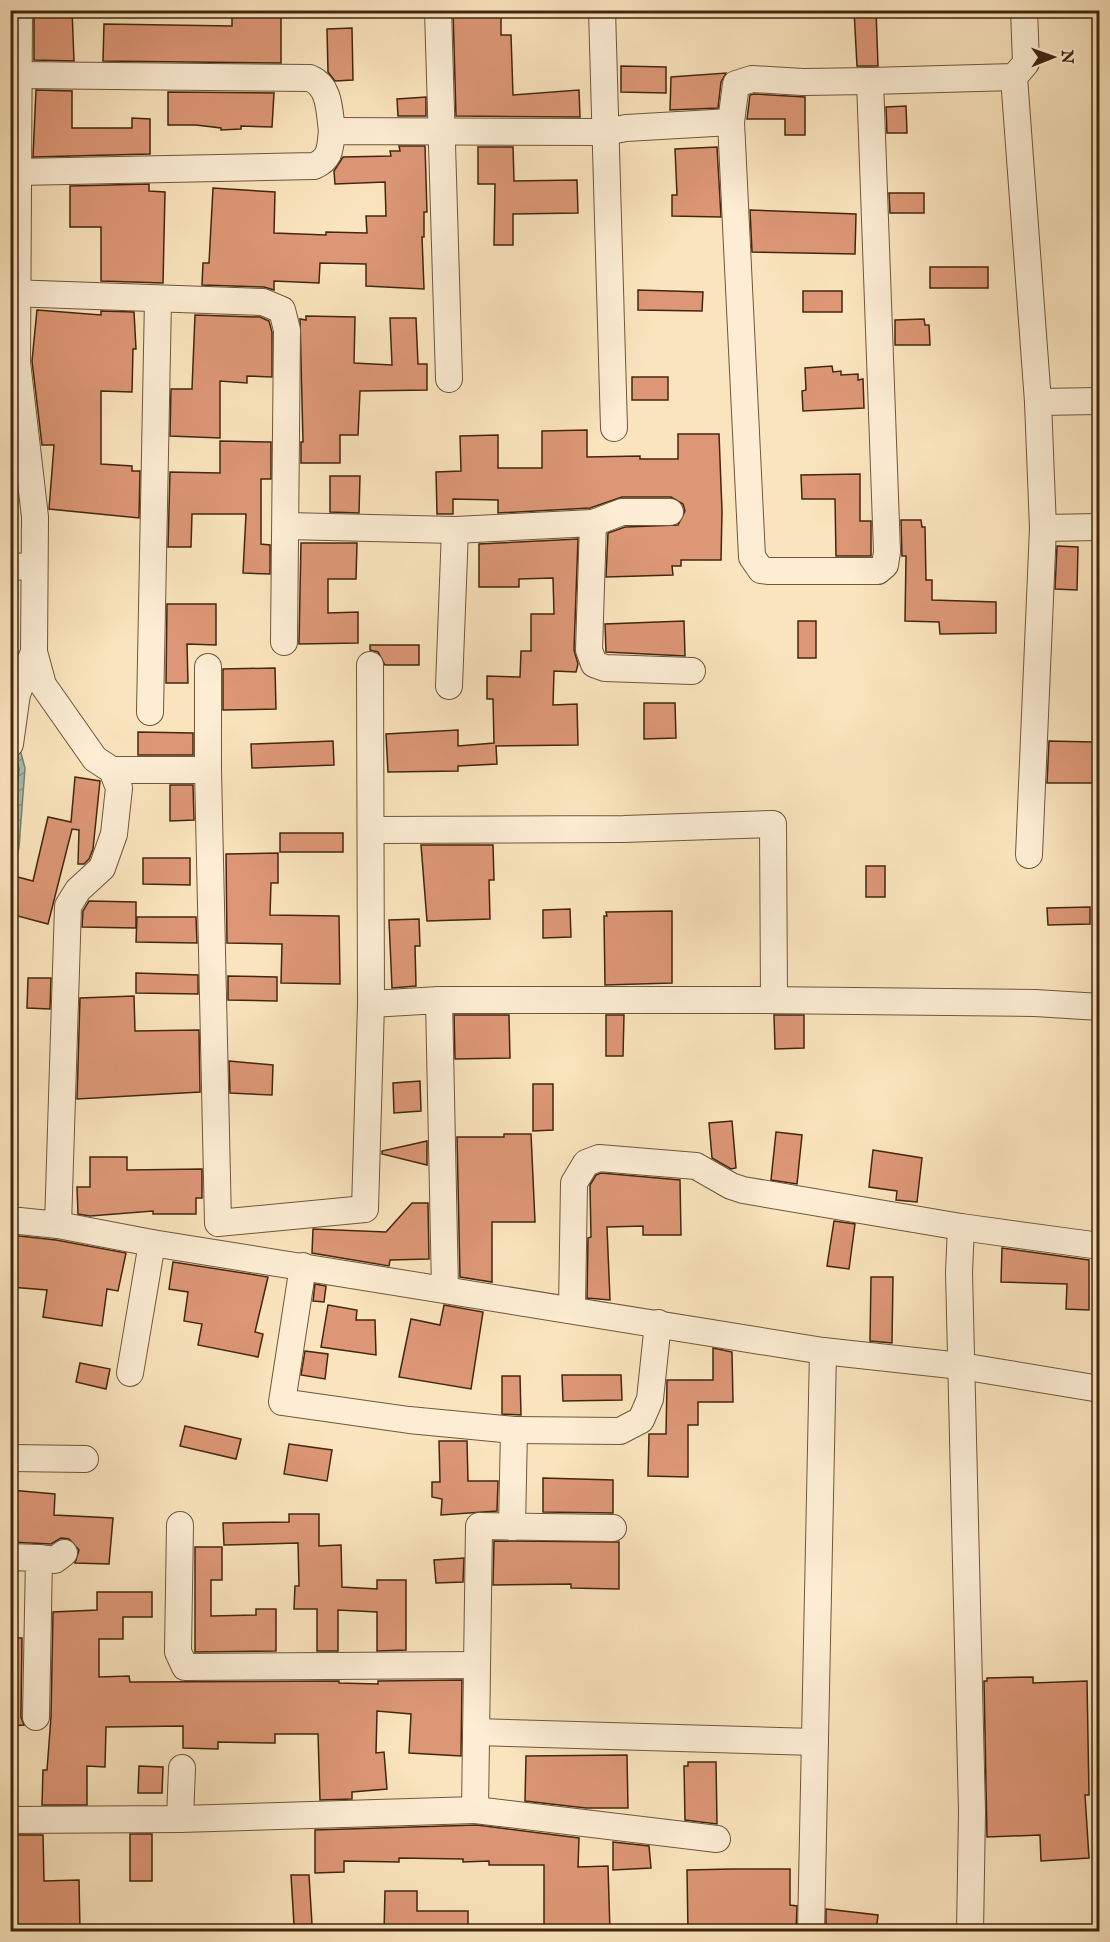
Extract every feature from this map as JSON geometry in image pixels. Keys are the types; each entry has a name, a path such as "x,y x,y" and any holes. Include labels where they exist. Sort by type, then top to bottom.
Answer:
{"street":[{"path":"19,10 15,58 14,133 18,172 14,293 18,443 32,472 35,517 22,567 34,652 43,685 95,759 112,770 208,770"},
{"path":"438,10 449,379"},
{"path":"602,10 614,428"},
{"path":"1024,10 1026,63 1014,77 1038,402 1043,528 1029,855"},
{"path":"15,58 310,78 320,82 325,90 332,131 329,154 324,162 314,166 18,172"},
{"path":"870,81 888,552 885,565 878,571 769,572 761,570 752,557 731,122 736,84 740,81 870,81 1014,77"},
{"path":"332,131 443,134 605,132 626,128 731,122"},
{"path":"14,293 263,302 282,310 288,330 284,642"},
{"path":"150,712 158,299"},
{"path":"1038,402 1100,401"},
{"path":"287,526 455,530 593,523 622,512 670,512"},
{"path":"593,523 589,650 594,664 605,668 692,671"},
{"path":"1043,528 1100,527"},
{"path":"449,686 455,530"},
{"path":"10,744 17,694 34,652"},
{"path":"208,667 208,770 218,1223 365,1209 371,1004 370,665"},
{"path":"58,1226 68,906 78,890 102,868 114,834 119,788 112,770"},
{"path":"372,830 624,829 773,824 774,1000"},
{"path":"371,1004 439,1000 774,1000 1035,1003 1100,1007"},
{"path":"439,1000 445,1288"},
{"path":"572,1309 574,1183 586,1163 598,1158 696,1166 731,1186 743,1190 961,1227 1100,1246"},
{"path":"10,1220 445,1288 823,1351 961,1366 1100,1389"},
{"path":"961,1227 961,1366 972,1812 970,1932"},
{"path":"130,1373 152,1243"},
{"path":"303,1266 282,1402 409,1420 514,1430 620,1431 640,1420 650,1399 658,1323"},
{"path":"811,1932 823,1351"},
{"path":"512,1527 514,1430"},
{"path":"10,1458 85,1459"},
{"path":"180,1525 178,1652 185,1666 477,1665"},
{"path":"475,1810 479,1526 613,1528"},
{"path":"10,1557 55,1560 64,1553"},
{"path":"36,1717 39,1558"},
{"path":"476,1732 815,1742"},
{"path":"180,1818 182,1768"},
{"path":"10,1820 475,1810 717,1839"}],"water":[{"path":"11,716 25,768 19,847 11,880"}],"building":[{"path":"34,10 72,10 74,61 34,60"},
{"path":"232,10 281,10 281,63 103,61 104,24 232,26"},
{"path":"453,10 501,10 501,35 511,35 513,95 579,90 580,117 456,116"},
{"path":"854,10 876,10 878,66 857,66"},
{"path":"352,28 353,80 335,81 328,72 327,29"},
{"path":"621,66 666,67 666,93 621,92"},
{"path":"726,73 721,82 718,108 670,110 671,77"},
{"path":"36,90 72,91 72,128 132,128 132,118 150,119 150,154 33,157"},
{"path":"168,92 274,93 272,127 241,126 241,129 221,130 221,128 196,125 168,125"},
{"path":"750,95 805,97 805,135 785,135 785,119 747,119"},
{"path":"426,97 426,116 398,116 397,99"},
{"path":"906,106 907,133 887,133 886,107"},
{"path":"399,146 425,146 427,212 424,212 424,237 422,237 424,289 366,286 366,264 320,263 319,283 274,281 274,290 264,287 202,285 203,263 209,263 213,188 275,192 274,233 326,235 326,232 367,233 366,216 386,216 385,182 335,184 334,171 343,157 391,156 390,151 400,151"},
{"path":"478,147 513,147 514,181 577,180 578,213 513,214 513,245 494,245 495,184 478,184"},
{"path":"717,147 721,217 672,216 672,195 677,195 675,149"},
{"path":"149,184 149,191 165,192 163,283 101,281 101,227 70,227 70,186"},
{"path":"889,193 924,193 924,213 890,213"},
{"path":"750,210 856,214 855,254 752,252"},
{"path":"930,267 988,267 988,288 930,288"},
{"path":"638,290 703,292 702,311 638,310"},
{"path":"803,291 842,291 842,312 803,312"},
{"path":"37,310 101,315 101,311 134,312 136,349 133,349 132,392 101,391 101,464 132,466 132,471 140,471 139,518 49,509 54,445 42,445 32,361"},
{"path":"195,315 260,317 269,321 272,332 272,377 247,376 247,383 220,381 220,438 170,436 171,389 192,389"},
{"path":"306,316 355,317 354,363 392,365 390,318 416,318 418,364 427,364 427,390 360,391 358,435 340,435 340,463 301,463 301,442 303,442 300,319 306,320"},
{"path":"924,319 925,325 929,325 930,345 895,345 895,320"},
{"path":"832,366 833,372 841,371 841,375 858,374 858,380 863,379 864,408 803,411 802,391 806,390 805,368"},
{"path":"632,377 668,377 668,400 632,400"},
{"path":"587,430 587,457 640,456 640,459 678,459 678,434 719,434 721,560 681,560 681,566 672,566 673,575 606,577 608,533 625,527 678,525 685,511 683,504 671,497 622,497 590,508 498,513 498,500 453,499 453,514 437,514 436,472 461,471 460,436 498,435 498,468 542,468 542,431"},
{"path":"220,441 271,442 271,479 261,479 261,544 270,545 270,574 243,573 246,514 192,514 191,547 168,547 170,472 220,473"},
{"path":"860,474 860,521 871,521 871,556 836,556 835,499 802,499 801,475"},
{"path":"330,476 360,476 359,513 330,512"},
{"path":"901,520 921,520 922,527 925,527 926,580 932,580 932,600 996,602 996,633 940,634 939,622 905,621 906,556 902,556"},
{"path":"578,539 574,650 578,664 576,672 554,671 553,705 577,704 578,745 496,746 497,764 458,766 458,771 388,772 386,734 458,730 458,746 494,743 493,699 487,699 487,676 520,677 521,651 531,651 531,614 554,614 553,578 519,579 519,587 479,587 479,544"},
{"path":"301,543 357,543 356,579 328,579 328,613 358,612 358,643 299,644"},
{"path":"1057,546 1078,547 1077,590 1055,589"},
{"path":"167,604 216,604 216,645 187,644 188,683 166,683"},
{"path":"684,621 685,656 606,652 605,624"},
{"path":"798,621 816,621 816,658 798,658"},
{"path":"370,645 419,645 419,665 385,665 378,652 370,650"},
{"path":"275,668 276,709 223,710 223,669"},
{"path":"644,703 675,703 676,738 644,739"},
{"path":"138,732 193,733 193,755 138,755"},
{"path":"333,741 334,765 252,768 251,744"},
{"path":"1049,741 1093,742 1093,783 1047,783"},
{"path":"75,777 100,781 93,849 89,859 84,864 78,864 79,830 72,829 48,924 10,914 10,875 33,881 48,817 71,822"},
{"path":"170,785 193,785 194,820 170,821"},
{"path":"280,833 343,833 343,852 280,852"},
{"path":"421,845 493,845 494,880 489,880 490,919 427,921"},
{"path":"278,853 278,883 271,883 270,915 339,916 340,984 281,983 282,944 227,943 226,854"},
{"path":"143,858 190,858 190,885 143,884"},
{"path":"866,866 885,866 885,897 866,897"},
{"path":"89,901 136,902 136,928 82,927 83,911"},
{"path":"1090,907 1090,924 1048,925 1047,908"},
{"path":"570,909 571,937 543,938 543,910"},
{"path":"672,911 672,983 605,985 604,916 607,916 606,912"},
{"path":"137,917 196,917 197,943 136,942"},
{"path":"419,919 420,946 415,946 416,986 392,988 389,920"},
{"path":"136,973 198,975 198,994 136,993"},
{"path":"228,976 277,977 277,1001 228,1000"},
{"path":"28,978 51,978 50,1009 27,1008"},
{"path":"134,996 135,1031 199,1030 200,1092 77,1099 80,998"},
{"path":"454,1015 509,1015 510,1058 455,1059"},
{"path":"606,1015 624,1015 623,1056 606,1056"},
{"path":"774,1015 804,1015 804,1048 775,1049"},
{"path":"229,1061 273,1065 272,1095 230,1093"},
{"path":"420,1081 421,1111 394,1113 393,1083"},
{"path":"533,1084 553,1084 553,1130 533,1131"},
{"path":"732,1121 736,1168 731,1169 712,1158 709,1123"},
{"path":"776,1132 802,1135 797,1184 771,1180"},
{"path":"504,1134 531,1134 535,1222 492,1222 492,1282 460,1277 457,1137 504,1137"},
{"path":"427,1141 427,1165 382,1154 382,1151"},
{"path":"873,1150 922,1158 917,1202 896,1200 897,1191 869,1187"},
{"path":"90,1157 127,1157 127,1170 202,1169 202,1198 196,1198 196,1214 153,1214 153,1211 90,1216 78,1214 77,1187 90,1187"},
{"path":"601,1173 680,1180 681,1235 643,1235 643,1226 607,1227 610,1300 587,1298 588,1238 591,1237 590,1185 596,1175"},
{"path":"412,1203 428,1203 429,1259 390,1260 389,1266 312,1253 313,1229 386,1232"},
{"path":"834,1221 855,1224 849,1269 827,1266"},
{"path":"10,1235 56,1240 126,1253 118,1291 107,1289 102,1326 43,1317 47,1290 10,1287"},
{"path":"1002,1248 1089,1260 1089,1310 1066,1309 1067,1284 1001,1282"},
{"path":"173,1262 268,1277 255,1332 263,1334 258,1357 198,1345 202,1324 184,1321 188,1292 169,1289"},
{"path":"871,1277 893,1277 892,1343 870,1341"},
{"path":"315,1284 326,1286 324,1302 313,1301"},
{"path":"328,1305 357,1310 356,1320 375,1320 376,1355 321,1347"},
{"path":"444,1305 483,1312 471,1389 399,1377 411,1319 440,1325"},
{"path":"713,1348 732,1352 733,1402 698,1402 698,1425 688,1425 688,1477 648,1476 649,1434 666,1434 667,1380 713,1380"},
{"path":"305,1351 328,1354 325,1379 301,1375"},
{"path":"80,1363 110,1369 106,1389 76,1382"},
{"path":"562,1375 621,1375 622,1400 563,1401"},
{"path":"502,1376 520,1376 521,1415 502,1414"},
{"path":"185,1426 241,1439 236,1459 180,1446"},
{"path":"439,1441 467,1441 468,1481 498,1481 497,1511 441,1515 442,1499 432,1497 432,1482 440,1482"},
{"path":"289,1444 332,1450 327,1481 284,1474"},
{"path":"543,1478 613,1480 613,1513 543,1512"},
{"path":"10,1490 55,1494 54,1515 113,1518 109,1564 75,1563 79,1550 69,1539 61,1538 51,1544 10,1542"},
{"path":"289,1514 319,1514 319,1546 341,1545 342,1587 377,1589 377,1580 406,1580 406,1650 377,1651 377,1612 338,1610 338,1651 317,1651 317,1609 294,1609 295,1586 299,1586 298,1543 224,1545 223,1523 289,1522"},
{"path":"494,1541 619,1542 619,1589 571,1588 571,1584 493,1585"},
{"path":"195,1547 222,1547 222,1580 211,1580 211,1616 256,1615 256,1609 276,1609 276,1651 195,1652"},
{"path":"464,1558 463,1582 436,1583 434,1560"},
{"path":"97,1592 152,1592 152,1617 123,1617 123,1639 99,1639 99,1677 129,1676 130,1682 339,1681 339,1683 378,1684 378,1681 462,1680 461,1756 409,1753 411,1714 377,1711 376,1753 384,1752 387,1789 352,1792 352,1799 320,1800 318,1734 275,1734 275,1743 218,1742 218,1749 183,1748 183,1726 106,1727 105,1767 87,1766 87,1805 42,1805 43,1770 47,1770 51,1717 53,1612 97,1610"},
{"path":"10,1638 22,1638 21,1717 24,1725 10,1726"},
{"path":"1033,1677 1033,1683 1087,1681 1089,1795 1085,1795 1089,1858 1041,1861 1040,1835 987,1837 984,1681 987,1681 987,1678"},
{"path":"627,1755 628,1808 586,1808 525,1801 526,1756"},
{"path":"688,1762 716,1762 717,1824 685,1820 684,1766 688,1766"},
{"path":"139,1766 163,1767 162,1793 138,1793"},
{"path":"477,1825 579,1838 578,1867 608,1866 610,1932 544,1932 544,1865 489,1865 489,1861 463,1862 463,1859 399,1858 399,1862 344,1861 344,1872 315,1873 315,1830"},
{"path":"130,1834 152,1834 152,1881 130,1881"},
{"path":"10,1835 43,1835 44,1881 79,1880 80,1932 10,1932"},
{"path":"613,1842 649,1846 651,1868 613,1870"},
{"path":"790,1869 790,1905 797,1906 796,1932 688,1932 687,1870"},
{"path":"291,1875 309,1875 312,1924 294,1925"},
{"path":"385,1891 417,1891 417,1911 468,1911 468,1932 384,1932"},
{"path":"826,1909 878,1915 876,1932 826,1932"}]}
